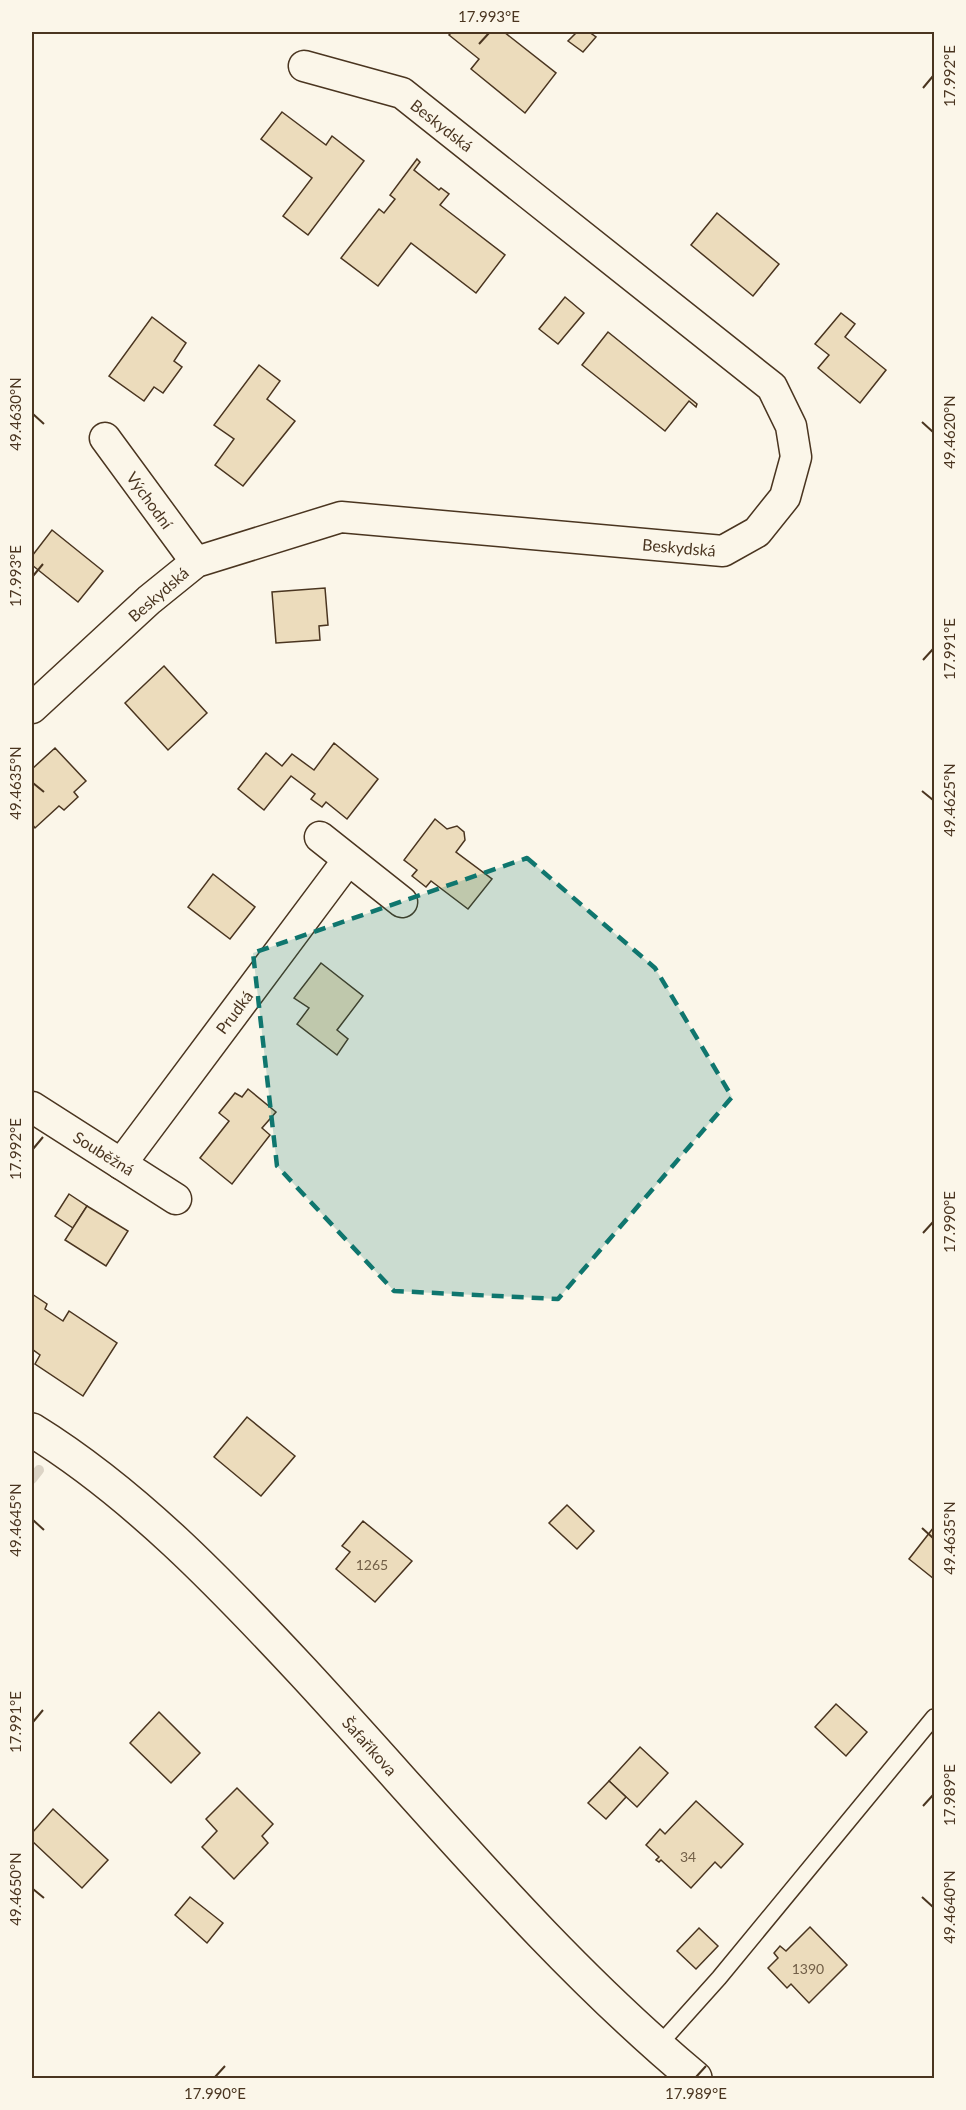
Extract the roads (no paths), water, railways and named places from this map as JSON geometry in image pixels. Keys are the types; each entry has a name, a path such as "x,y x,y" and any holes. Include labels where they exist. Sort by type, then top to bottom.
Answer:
{"street":[{"name":"Beskydská","path":"32,708 149,600 196,562 341,517 723,551 757,532 784,496 796,457 791,426 772,387 402,93 304,66"},
{"name":"Východní","path":"105,438 196,562"},
{"path":"320,837 402,902"},
{"name":"Prudká","path":"121,1164 348,860"},
{"name":"Souběžná","path":"32,1107 176,1199"},
{"name":"Šafaříkova","path":"32,1430 71,1456 137,1509 243,1608 526,1918 695,2079"}],"lane":[{"path":"658,2046 726,1970 934,1717"}],"waterway":[{"path":"32,1479 39,1470"}]}
